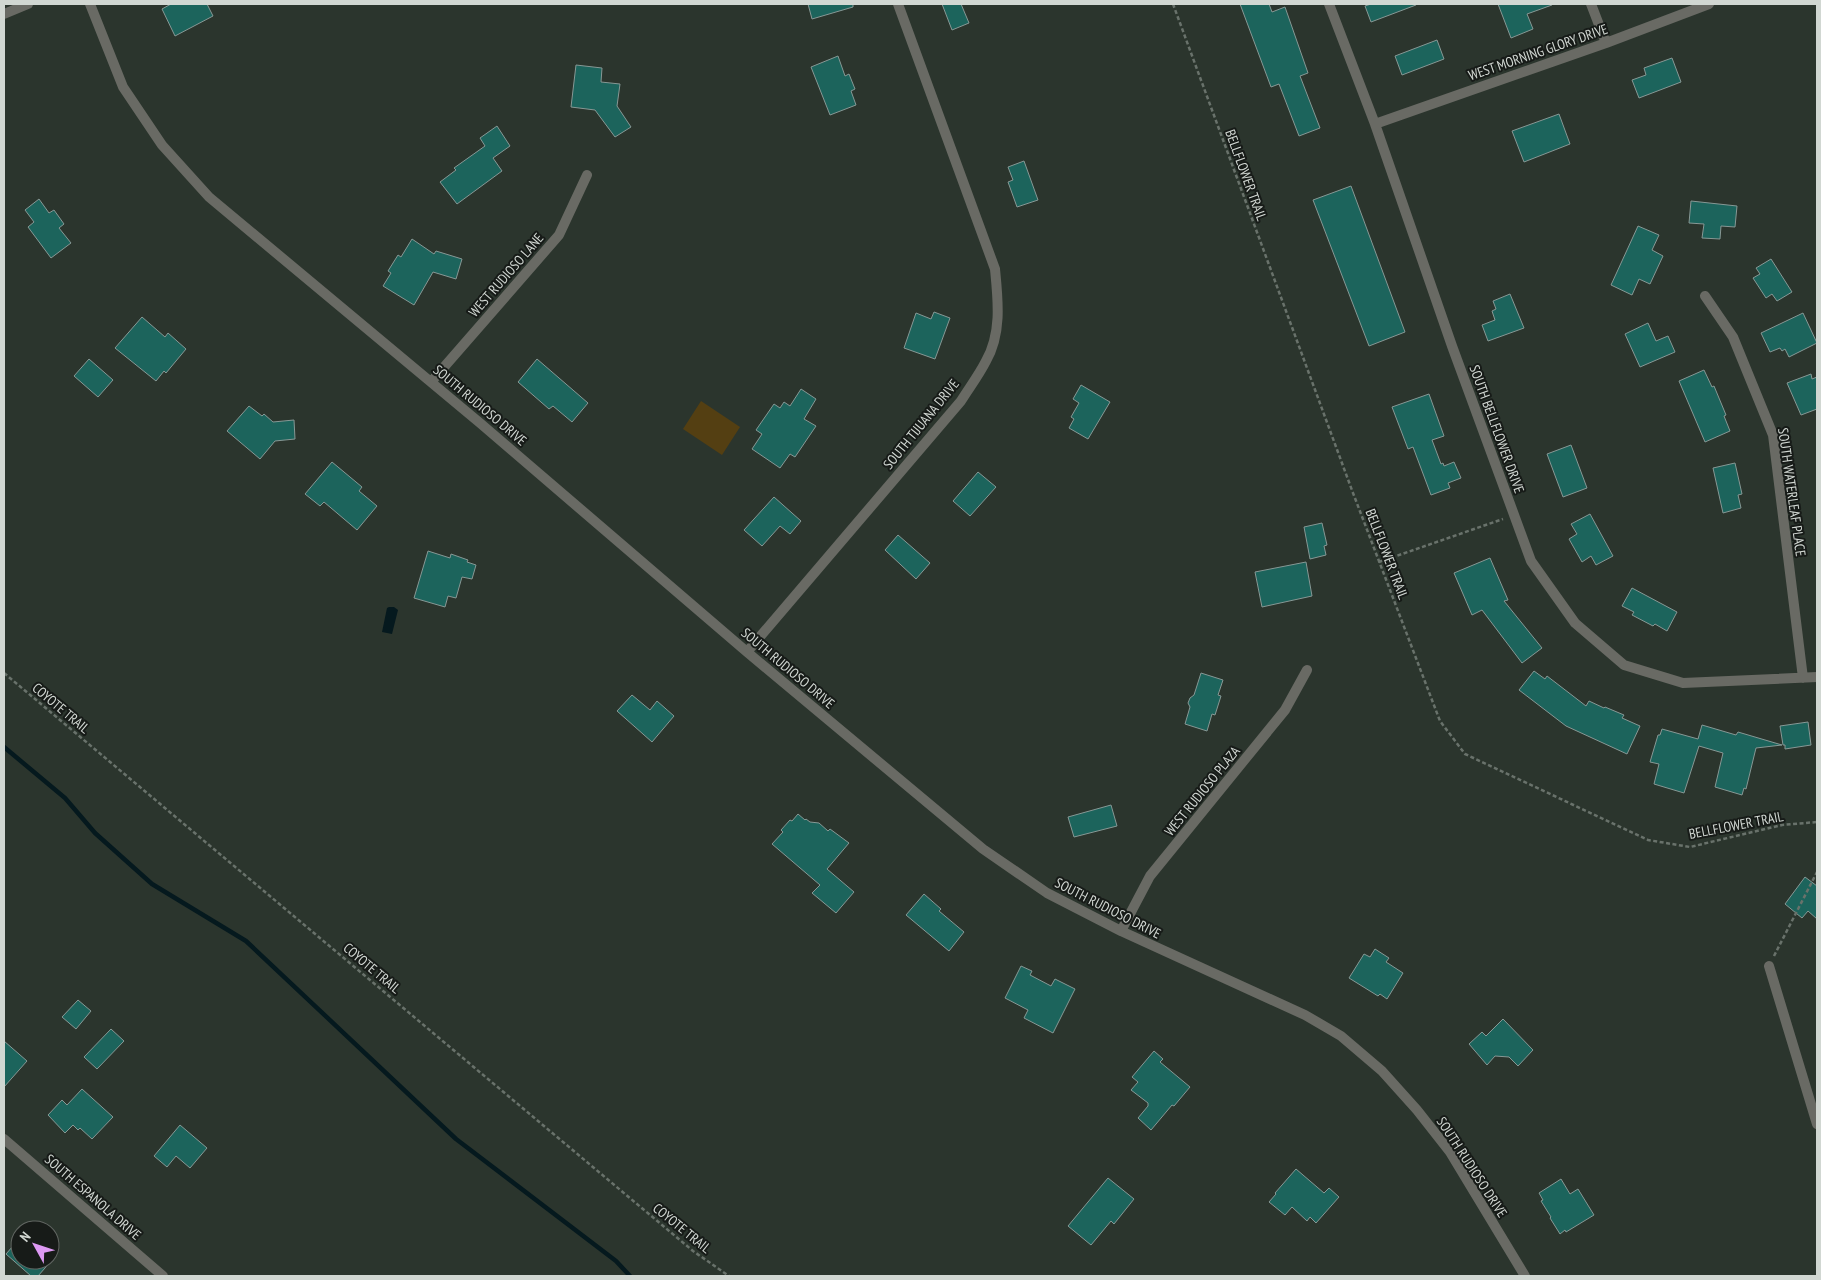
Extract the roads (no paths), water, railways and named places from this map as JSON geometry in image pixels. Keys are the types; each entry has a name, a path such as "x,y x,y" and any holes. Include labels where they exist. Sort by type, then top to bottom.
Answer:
{"street":[{"path":"4,14 28,4"},
{"name":"SOUTH RUDIOSO DRIVE","path":"90,4 122,87 162,144 209,197 431,382 747,652 983,848 1047,893 1121,931 1305,1015 1342,1036 1382,1071 1417,1110 1450,1152 1526,1276"},
{"name":"SOUTH TIJUANA DRIVE","path":"747,652 961,401 987,360 997,331 998,302 995,269 898,4"},
{"name":"SOUTH BELLFLOWER DRIVE","path":"1329,4 1375,124 1452,346 1531,561 1575,623 1624,665 1683,683 1817,677"},
{"path":"1592,4 1606,43"},
{"name":"WEST MORNING GLORY DRIVE","path":"1375,124 1606,43 1709,4"},
{"name":"WEST RUDIOSO LANE","path":"431,382 558,235 587,175"},
{"name":"SOUTH WATERLEAF PLACE","path":"1705,296 1733,337 1773,435 1803,678"},
{"name":"WEST RUDIOSO PLAZA","path":"1121,931 1150,876 1285,710 1308,670"},
{"path":"1768,966 1817,1124"},
{"name":"SOUTH ESPANOLA DRIVE","path":"4,1139 163,1276"}],"water":[{"path":"394,607 398,610 392,634 382,632 387,608"}],"waterway":[{"path":"4,747 65,798 95,833 152,884 246,941 456,1139 616,1261 630,1276"}]}
